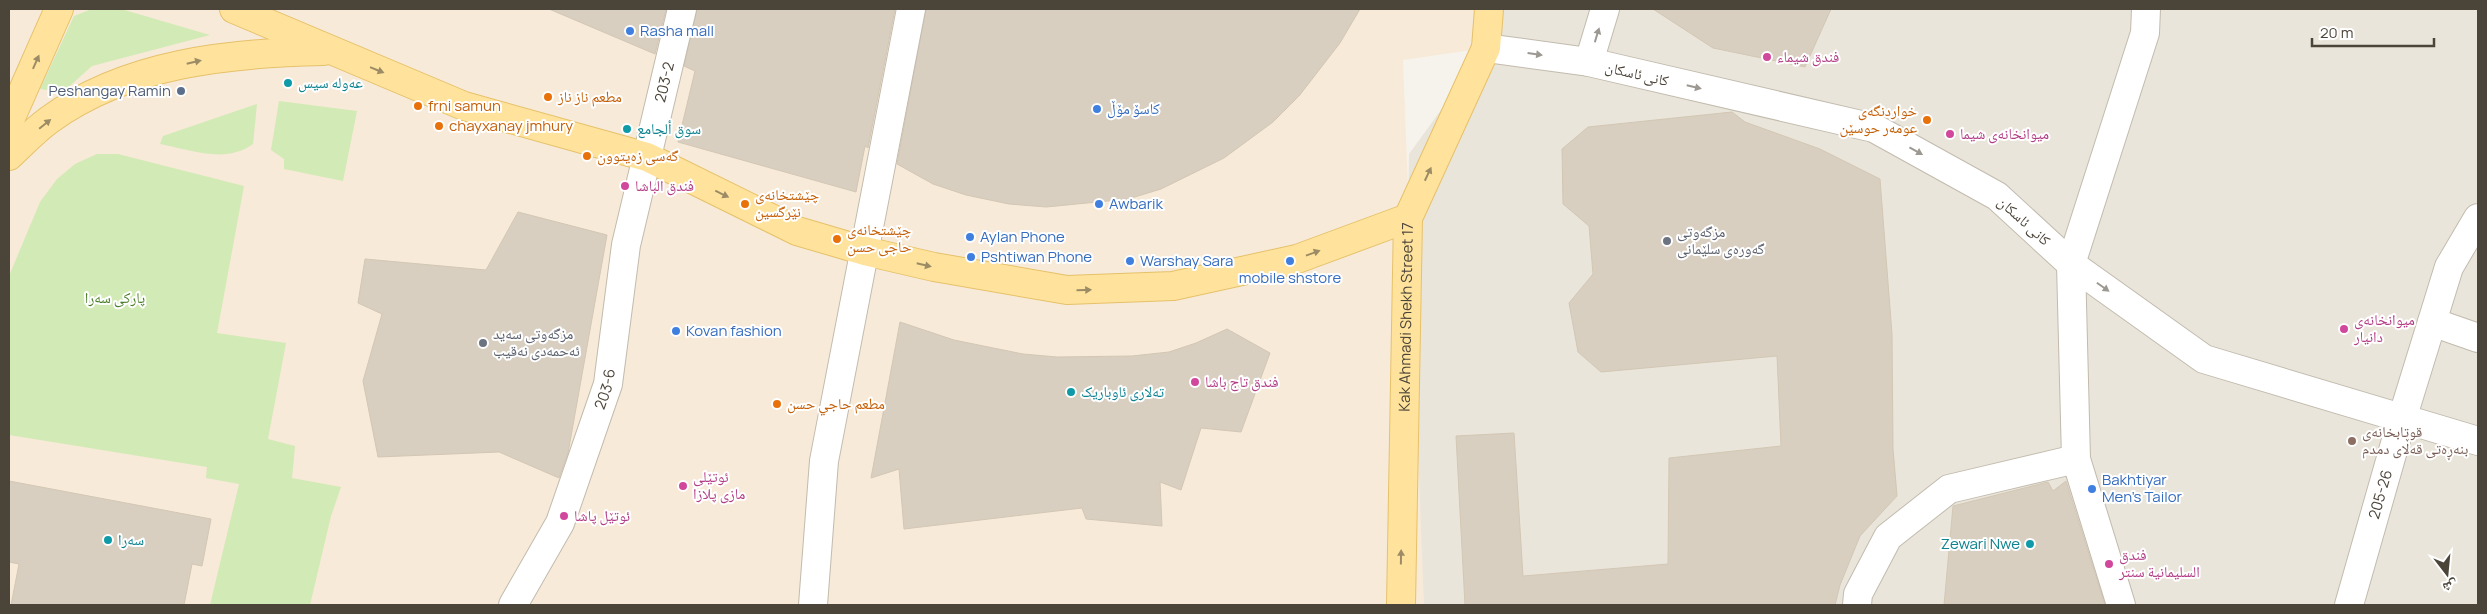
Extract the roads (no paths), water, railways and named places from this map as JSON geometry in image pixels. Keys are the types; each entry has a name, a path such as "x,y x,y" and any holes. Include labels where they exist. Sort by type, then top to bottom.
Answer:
{"main road":[{"path":"9,122 59,9"},
{"name":"Kak Ahmadi Shekh Street 17","path":"1400,605 1408,218 1486,48 1490,9"},
{"path":"247,12 332,51 464,106 647,157 796,231 865,251 934,267 1067,290 1174,286 1297,259 1408,218"},
{"path":"9,156 49,120 97,92 156,70 205,59 267,52 332,51"}],"street":[{"name":"203-2","path":"647,157 682,9"},
{"path":"813,605 824,461 911,9"},
{"path":"1589,62 1605,9"},
{"path":"2121,605 2076,459 2071,264 2145,33 2146,9"},
{"name":"کانی ئاسکان","path":"1486,48 1589,62 1874,128 1997,196 2071,264 2204,359 2478,441"},
{"name":"203-6","path":"513,605 560,523 608,384 626,245 647,157"},
{"name":"205-26","path":"2349,605 2402,419 2449,266 2478,218"},
{"path":"2432,322 2478,338"},
{"path":"1857,605 1858,594 1888,537 1949,489 2076,459"}],"place":[{"name":"Rasha mall","path":"630,31"},
{"name":"فندق شيماء","path":"1767,57"},
{"name":"عەولە سیس","path":"288,83"},
{"name":"Peshangay Ramin","path":"181,91"},
{"name":"مطعم ناز ناز","path":"548,97"},
{"name":"frni samun","path":"418,106"},
{"name":"کاسۆ مۆڵ","path":"1097,109"},
{"name":"خواردنگەی عومەر حوسێن","path":"1927,120"},
{"name":"chayxanay jmhury","path":"439,126"},
{"name":"سوق ألجامع","path":"627,129"},
{"name":"میوانخانەی شیما","path":"1950,134"},
{"name":"گەسی زەیتوون","path":"587,156"},
{"name":"فندق الباشا","path":"625,186"},
{"name":"چێشتخانە‌ی نێرگسین","path":"745,204"},
{"name":"Awbarik","path":"1099,204"},
{"name":"Aylan Phone","path":"970,237"},
{"name":"چێشتخانە‌ی حاجی حسن","path":"837,239"},
{"name":"مزگەوتی گەورەی سلێمانی","path":"1667,241"},
{"name":"Pshtiwan Phone","path":"971,257"},
{"name":"Warshay Sara","path":"1130,261"},
{"name":"mobile shstore","path":"1290,261"},
{"name":"میوانخانەی دانیار","path":"2344,329"},
{"name":"Kovan fashion","path":"676,331"},
{"name":"مزگەوتی سەید ئەحمەدی نەقیب","path":"483,343"},
{"name":"فندق تاج باشا","path":"1195,382"},
{"name":"تەلاری ئاوباریک","path":"1071,392"},
{"name":"مطعم حاجي حسن","path":"777,404"},
{"name":"قوتابخانەی بنەڕەتی قەڵای دمدم","path":"2352,441"},
{"name":"ئوتێلی مازی پلازا","path":"683,486"},
{"name":"Bakhtiyar Men’s Tailor","path":"2092,489"},
{"name":"ئوتێل پاشا","path":"564,516"},
{"name":"سەرا","path":"108,540"},
{"name":"Zewari Nwe","path":"2030,544"},
{"name":"فندق السليمانية سنتر","path":"2109,564"}],"park label":[{"name":"پارکی سەرا","path":"115,298"}]}
